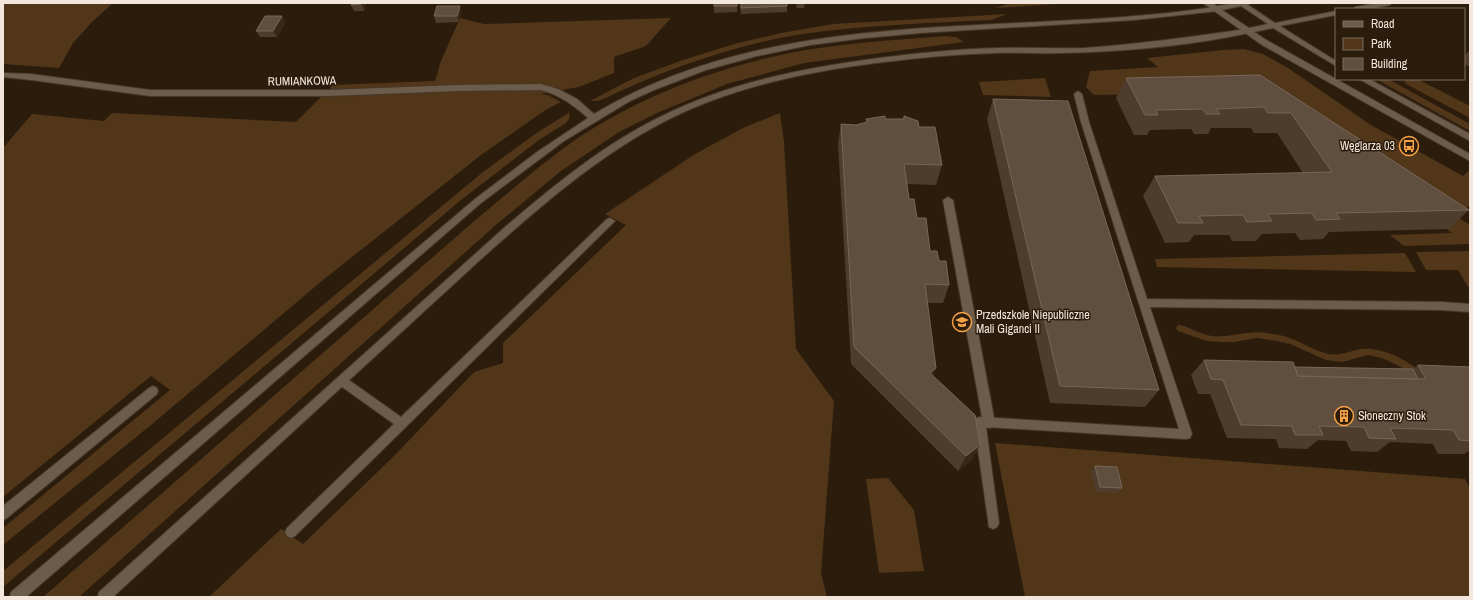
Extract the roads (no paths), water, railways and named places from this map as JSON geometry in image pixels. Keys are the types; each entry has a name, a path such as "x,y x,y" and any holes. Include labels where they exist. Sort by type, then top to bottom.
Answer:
{"street":[{"path":"1207,3 1246,31 1470,158"},
{"path":"16,597 478,201 555,142 593,118 651,88 688,73 745,56 796,44 850,36 908,31 1134,18 1215,9 1244,3 1275,26 1335,63"},
{"path":"1363,8 1387,3"},
{"path":"104,597 504,234 578,172 641,130 706,100 748,85 782,76 850,64 988,50 1061,51 1116,47 1246,31 1335,14"},
{"name":"RUMIANKOWA","path":"3,75 31,77 150,93 328,93 541,87 555,91 574,101 593,118"},
{"path":"1365,80 1470,138"},
{"path":"993,523 980,422 1186,434 1145,303 1085,122 1078,94"},
{"path":"948,200 989,423"},
{"path":"291,532 610,222"},
{"path":"1145,303 1441,306 1470,308"},
{"path":"342,381 402,424"},
{"path":"3,514 153,391"}],"place":[{"name":"Węglarza 03","path":"1409,146"},
{"name":"Przedszkole Niepubliczne Mali Giganci II","path":"962,322"},
{"name":"Słoneczny Stok","path":"1344,416"}]}
